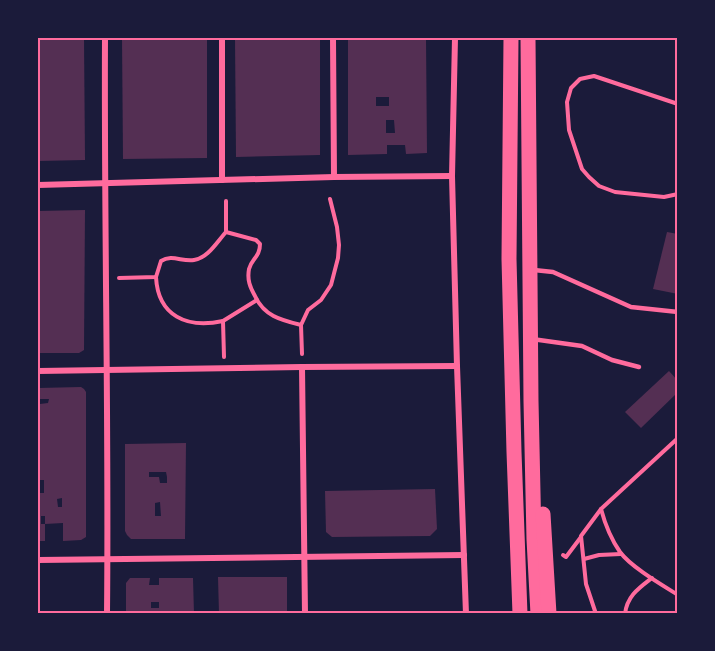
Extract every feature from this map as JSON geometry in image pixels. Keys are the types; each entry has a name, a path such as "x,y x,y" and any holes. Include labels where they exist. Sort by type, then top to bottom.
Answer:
{"main road":[{"path":"511,38 508,259 520,614"},
{"path":"528,38 531,401 538,614"},
{"path":"531,401 537,439 549,614"}],"street":[{"path":"105,38 107,614"},
{"path":"222,38 222,180"},
{"path":"333,38 334,177"},
{"path":"455,38 452,176 466,614"},
{"path":"38,185 452,176"},
{"path":"38,370 457,366"},
{"path":"302,367 305,614"},
{"path":"38,560 464,555"}],"lane":[{"path":"531,270 553,272 631,307 678,312"},
{"path":"531,339 582,346 612,360 639,367"}],"path":[{"path":"678,104 594,76 580,79 571,88 567,102 569,130 582,169 599,186 615,192 664,197 678,194"},
{"path":"302,367 301,325 308,310 321,300 331,285 338,258 337,227 330,199"},
{"path":"225,201 226,232 206,255 200,258 191,260 169,257 164,259 156,277 156,286 161,300 174,316 207,324 223,321 256,300"},
{"path":"226,232 256,240 260,244 260,252 250,266 248,278 261,307 269,314 301,325"},
{"path":"106,279 156,277"},
{"path":"223,321 224,359"},
{"path":"596,614 586,584 582,536 601,509 678,438"},
{"path":"601,509 606,526 621,554 678,595"},
{"path":"584,559 599,555 621,554"},
{"path":"625,614 633,592 652,578"}],"building":[{"path":"38,38 84,38 85,160 38,161"},
{"path":"122,38 207,38 207,158 123,159"},
{"path":"235,38 320,38 320,155 236,157"},
{"path":"348,38 426,38 427,153 406,154 405,145 387,145 387,154 348,155","holes":["376,97 389,97 389,106 376,106","386,120 394,120 395,133 386,133"]},
{"path":"85,210 84,350 79,353 38,353 38,211"},
{"path":"667,232 678,234 678,294 653,289"},
{"path":"669,371 678,381 678,392 641,428 625,412"},
{"path":"81,387 86,392 86,537 81,540 63,541 63,523 45,524 45,541 38,541 38,493 44,493 44,480 38,480 38,388","holes":["40,399 49,399 48,403 40,404","62,498 62,507 58,507 57,499","41,516 45,516 45,524 41,524"]},
{"path":"186,443 185,539 131,539 127,535 125,531 125,444","holes":["149,472 166,472 167,483 160,483 159,477 149,477","160,502 161,516 155,516 155,503"]},
{"path":"435,489 437,529 430,536 332,537 326,532 325,491"},
{"path":"218,577 287,577 287,614 219,614"},
{"path":"130,578 150,578 149,585 159,585 159,578 193,578 194,614 159,612 159,614 126,614 126,583","holes":["151,602 159,602 159,608 151,608"]}]}
